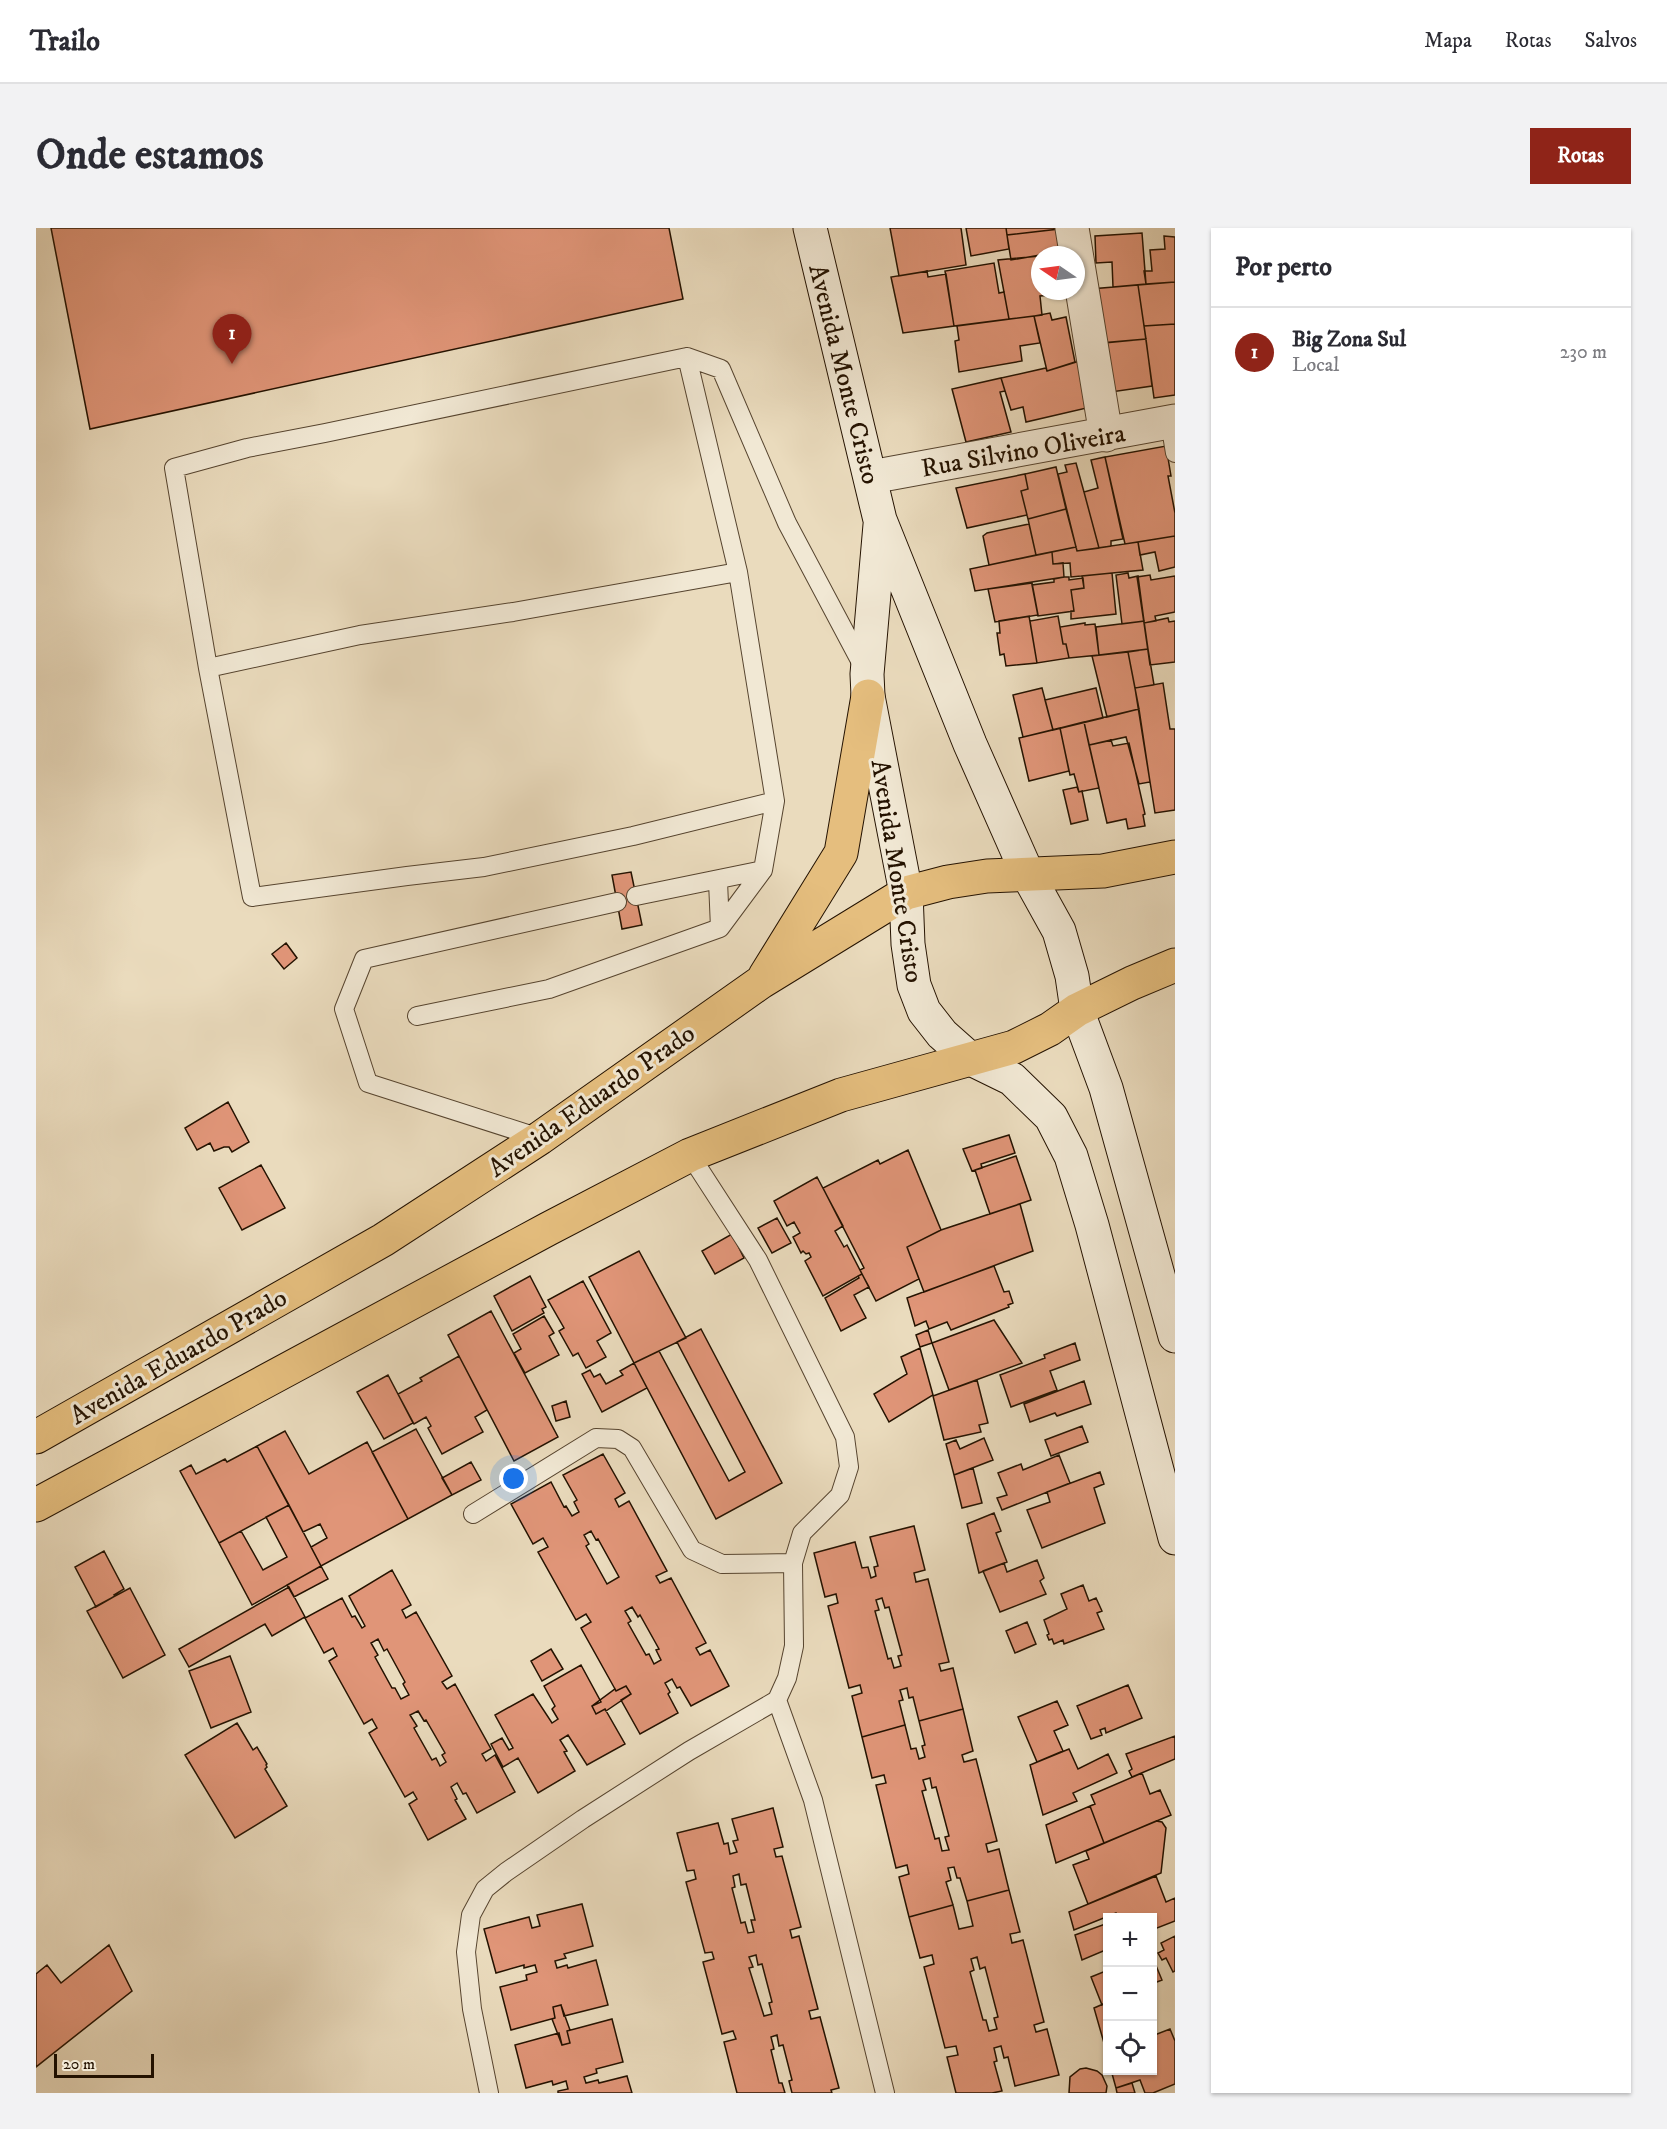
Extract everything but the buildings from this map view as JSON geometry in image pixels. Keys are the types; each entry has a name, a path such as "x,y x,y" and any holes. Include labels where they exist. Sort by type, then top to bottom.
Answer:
{"main road":[{"name":"Avenida Monte Cristo","path":"810,228 880,520 970,744 1028,875 1059,931 1072,976 1077,1010 1106,1088 1175,1336"},
{"path":"1072,228 1106,435"},
{"name":"Rua Silvino Oliveira","path":"871,477 1106,435 1173,432"},
{"name":"Avenida Monte Cristo","path":"880,520 868,685 906,893 908,944 914,985 924,1011 942,1034 969,1058 1012,1079 1051,1118 1071,1156 1092,1225 1175,1538"},
{"path":"761,982 841,853 868,685"},
{"name":"Avenida Eduardo Prado","path":"36,1437 383,1240 540,1138 761,982 906,893 948,882 987,876 1103,871 1175,857"},
{"path":"36,1505 690,1155 841,1095 1014,1047 1050,1029 1077,1010 1175,965"}],"lane":[{"path":"417,1016 549,989 720,928 763,870 775,801 738,572 687,357"},
{"path":"775,801 644,834 484,867 252,897 208,668 174,468 247,448 687,357 721,369 787,522 868,685"},
{"path":"208,668 360,635 513,612 738,572"},
{"path":"636,896 763,870"},
{"path":"718,880 720,928"},
{"path":"540,1138 368,1083 344,1009 364,959 617,902"},
{"path":"489,2093 472,2008 466,1952 471,1915 485,1889 583,1819 689,1751 777,1700 787,1678 795,1646 793,1563 802,1533 840,1495 849,1467 846,1437 758,1260 690,1155"},
{"path":"473,1514 596,1438 618,1439 632,1448 692,1550 722,1564 793,1563"},
{"path":"777,1700 813,1800 885,2093"}],"place":[{"name":"Big Zona Sul","path":"232,364"}]}
